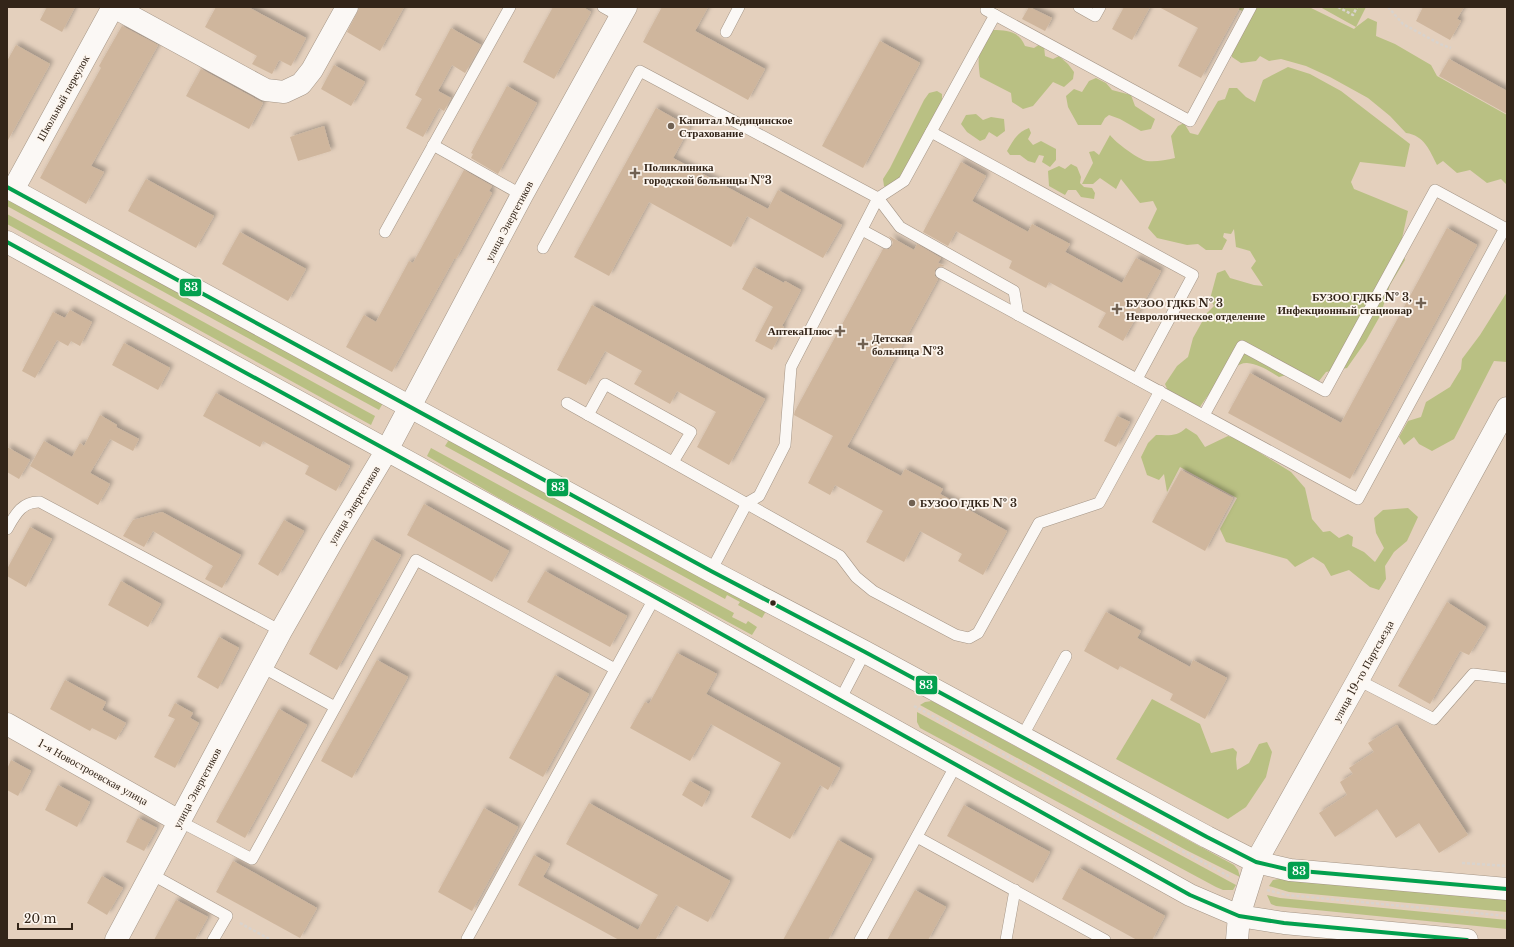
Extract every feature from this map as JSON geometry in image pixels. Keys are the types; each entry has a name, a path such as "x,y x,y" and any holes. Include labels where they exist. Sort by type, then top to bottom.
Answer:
{"street":[{"path":"114,7 266,90 284,92 300,84 312,70 347,7"},
{"name":"Школьный переулок","path":"10,188 114,7"},
{"name":"улица Энергетиков","path":"116,940 281,631 387,450 522,195 617,10"},
{"path":"10,188 711,571 1256,862 1290,870 1507,889"},
{"path":"7,242 655,597 1190,895 1239,916 1284,923 1468,940"},
{"name":"улица 19-го Партсъезда","path":"1237,940 1239,916 1256,862 1358,680 1507,408"},
{"name":"1-я Новостроевская улица","path":"7,724 180,821"}],"lane":[{"path":"385,232 510,7"},
{"path":"726,32 740,7"},
{"path":"1079,7 1095,16 1100,7"},
{"path":"711,571 747,503 759,496 785,445 791,367 878,198 904,181 931,132 991,11 1190,121 1251,7"},
{"path":"543,248 640,71 878,198 900,227 1014,291 1018,314"},
{"path":"931,132 1193,275 1137,379"},
{"path":"433,145 522,195"},
{"path":"941,272 1358,499 1505,228 1435,190 1326,391 1242,346 1204,415"},
{"path":"862,230 886,243"},
{"path":"588,415 605,384 691,432 673,462"},
{"path":"567,403 840,556 856,577 873,591 956,635 969,638 978,633 1039,523 1099,503 1160,391"},
{"path":"7,529 21,508 31,502 40,502 281,631"},
{"path":"180,821 252,859 416,560 615,669"},
{"path":"467,939 655,597"},
{"path":"840,700 865,652"},
{"path":"1022,738 1066,656"},
{"path":"262,667 335,707"},
{"path":"1358,680 1434,719 1473,674 1507,678"},
{"path":"860,940 956,765"},
{"path":"917,836 1105,940"},
{"path":"151,874 227,916 214,940"},
{"path":"1006,940 1015,890"}],"path":[{"path":"1338,7 1353,15 1357,7"},
{"path":"1388,7 1403,24 1440,44 1451,48"},
{"path":"227,916 271,940"}],"green space":[{"path":"1235,7 1309,7 1354,29 1368,18 1377,22 1376,36 1395,44 1431,65 1437,76 1507,115 1507,185 1501,179 1487,183 1470,170 1457,173 1443,161 1437,165 1426,144 1422,140 1412,134 1406,133 1390,116 1368,98 1330,77 1306,66 1281,59 1269,61 1260,56 1256,61 1241,63 1232,57 1230,39 1242,11"},
{"path":"1320,7 1366,7 1356,27"},
{"path":"993,30 1003,30 1016,34 1025,46 1034,48 1040,44 1044,46 1045,56 1053,59 1059,56 1068,64 1074,72 1073,79 1064,87 1053,82 1033,106 1023,109 1012,102 1011,93 980,77 980,52 984,42"},
{"path":"1288,67 1310,74 1341,91 1410,144 1405,167 1360,162 1351,182 1354,189 1408,211 1401,243 1405,260 1390,285 1380,316 1366,341 1347,368 1326,372 1319,381 1298,372 1279,377 1256,365 1247,363 1241,364 1227,373 1220,380 1200,407 1168,391 1165,384 1177,366 1188,357 1193,338 1207,313 1214,306 1210,299 1217,273 1225,270 1230,278 1263,286 1251,268 1256,261 1250,251 1236,247 1234,229 1231,234 1224,233 1223,237 1227,240 1222,250 1206,250 1198,244 1187,245 1157,238 1148,228 1157,209 1153,201 1140,203 1121,179 1116,189 1100,178 1093,184 1082,184 1093,163 1089,152 1094,151 1099,155 1110,135 1127,150 1143,160 1154,161 1175,158 1171,136 1178,126 1184,123 1190,133 1198,135 1218,101 1225,99 1229,88 1237,88 1246,97 1255,102 1263,80"},
{"path":"1096,78 1106,83 1112,90 1131,95 1135,106 1155,119 1151,129 1141,131 1120,119 1109,115 1105,118 1101,125 1078,125 1068,107 1066,96 1074,89 1082,92 1089,81"},
{"path":"937,91 942,94 942,102 903,179 888,189 884,186 883,179 924,100 929,93"},
{"path":"976,114 983,120 991,117 1004,119 1005,131 997,137 989,132 985,139 980,141 967,132 961,124 966,115"},
{"path":"1029,128 1031,133 1028,139 1033,145 1041,141 1056,149 1056,160 1050,167 1042,162 1044,156 1039,155 1035,163 1028,161 1020,155 1010,155 1007,151 1018,134"},
{"path":"1071,164 1077,167 1081,177 1080,183 1084,187 1092,188 1095,193 1094,199 1081,197 1076,190 1068,190 1065,195 1049,186 1048,171 1059,166 1065,169"},
{"path":"7,198 383,403 379,410 7,206"},
{"path":"7,214 375,416 371,425 7,224"},
{"path":"1507,292 1507,362 1494,361 1454,439 1432,451 1419,444 1414,437 1404,445 1399,437 1408,421 1421,417 1426,402 1450,387 1461,369 1462,359 1480,335"},
{"path":"1186,428 1197,435 1205,447 1228,436 1236,438 1291,472 1305,488 1312,519 1323,532 1330,531 1339,538 1348,534 1353,537 1352,546 1364,552 1375,562 1384,548 1376,533 1374,518 1383,510 1408,508 1418,517 1407,541 1394,552 1385,566 1386,579 1379,590 1370,587 1349,570 1331,576 1324,564 1313,557 1295,567 1287,559 1226,542 1220,529 1237,498 1180,467 1167,492 1164,474 1159,480 1147,475 1141,457 1148,443 1156,435 1176,434"},
{"path":"450,438 766,611 762,618 738,605 740,602 727,595 725,599 445,446"},
{"path":"431,448 734,613 732,617 746,624 748,621 757,627 752,635 499,498 427,456"},
{"path":"1152,699 1200,724 1211,753 1233,748 1237,752 1237,770 1249,763 1259,744 1267,742 1272,752 1266,777 1246,807 1228,819 1116,759"},
{"path":"932,701 1234,865 1238,870 1240,877 1186,850 920,705 925,702"},
{"path":"917,712 1236,885 1233,890 1223,890 1216,887 920,728 917,722"},
{"path":"1279,879 1507,900 1507,912 1289,892 1269,886 1273,880"},
{"path":"1267,895 1280,898 1507,920 1507,929 1276,906 1271,904"}],"building":[{"path":"47,7 75,7 62,32 40,20"},
{"path":"216,7 248,7 306,38 291,66 279,60 272,74 252,64 257,56 205,27"},
{"path":"360,7 404,7 380,51 347,32"},
{"path":"553,7 583,7 591,12 554,79 523,62"},
{"path":"662,7 708,7 695,31 765,69 748,100 643,42"},
{"path":"1029,7 1052,18 1045,31 1022,19"},
{"path":"1124,7 1150,7 1132,40 1112,29"},
{"path":"1159,7 1240,7 1201,78 1178,66 1198,28"},
{"path":"1423,7 1464,7 1457,19 1461,21 1450,40 1416,21"},
{"path":"122,26 158,45 91,166 104,172 86,204 40,178 101,68 99,66"},
{"path":"451,28 481,45 465,73 452,65 438,91 451,98 444,111 439,108 423,137 406,128 422,99 415,95"},
{"path":"880,41 920,63 863,168 822,146"},
{"path":"16,45 50,64 7,142 7,61"},
{"path":"1449,59 1507,91 1507,114 1439,76"},
{"path":"334,65 365,82 351,106 321,89"},
{"path":"201,69 263,103 249,129 186,96"},
{"path":"507,86 537,103 498,174 471,158 473,154 471,153"},
{"path":"656,108 690,127 673,158 768,209 778,190 842,225 823,258 747,216 731,247 649,202 609,276 574,257"},
{"path":"324,126 331,151 298,161 290,137"},
{"path":"961,162 986,176 972,201 1028,232 1032,224 1070,244 1065,252 1122,283 1136,258 1161,271 1123,341 1098,327 1106,313 1049,282 1046,288 1009,268 1012,261 956,231 948,246 923,232"},
{"path":"464,170 492,186 489,191 492,193 392,372 346,347 364,315 376,322 409,261 413,263"},
{"path":"146,179 214,216 196,248 128,211"},
{"path":"1447,228 1477,245 1350,479 1228,413 1250,373 1341,423"},
{"path":"240,232 306,269 288,301 222,264"},
{"path":"889,236 914,250 917,244 941,258 938,263 945,266 938,267 935,270 935,276 938,279 847,447 901,476 905,469 943,489 940,494 1007,531 983,575 958,561 962,554 920,531 904,562 866,542 883,511 835,485 830,495 808,483 833,436 794,415 795,411 883,249 889,249 892,246 893,242"},
{"path":"754,267 801,290 782,326 784,327 772,350 755,341 773,307 742,289"},
{"path":"592,305 765,399 729,465 697,447 716,412 677,391 670,404 634,384 642,371 605,351 586,385 557,370"},
{"path":"70,310 92,322 80,346 71,341 68,346 57,340 35,378 22,371 53,312 65,318"},
{"path":"124,343 170,368 158,390 112,365"},
{"path":"216,393 350,466 336,491 305,474 309,466 263,441 260,447 203,416"},
{"path":"100,415 117,425 116,427 139,439 133,451 110,439 90,473 110,484 98,505 30,466 44,441 72,457 80,443 84,446"},
{"path":"1117,416 1130,422 1116,447 1104,441"},
{"path":"7,447 30,460 19,479 7,472"},
{"path":"1181,470 1233,498 1205,551 1152,522"},
{"path":"424,504 509,551 492,582 407,535"},
{"path":"162,512 241,555 222,588 205,579 213,566 153,531 144,547 123,536 133,520"},
{"path":"284,520 304,531 278,576 258,564"},
{"path":"30,527 52,539 26,587 7,576 7,569"},
{"path":"372,539 401,555 337,670 309,654"},
{"path":"545,571 627,616 610,647 527,602"},
{"path":"121,581 161,604 148,627 108,605"},
{"path":"1447,602 1486,627 1469,655 1460,651 1430,704 1398,686"},
{"path":"1106,612 1141,631 1137,638 1190,667 1193,660 1227,678 1205,719 1170,700 1173,694 1120,666 1118,670 1084,651"},
{"path":"219,637 239,648 218,689 197,677"},
{"path":"677,653 717,674 706,694 840,768 828,790 820,785 790,839 751,817 781,763 711,724 690,761 630,728 645,702 649,704"},
{"path":"377,660 408,677 352,778 321,761"},
{"path":"555,675 589,694 543,777 509,758"},
{"path":"65,680 106,702 102,710 126,723 116,740 92,728 90,731 50,709"},
{"path":"175,703 193,713 190,718 199,723 175,768 154,757 175,719 168,716"},
{"path":"279,709 307,725 245,838 216,822"},
{"path":"1397,725 1468,835 1439,853 1419,823 1396,838 1377,809 1335,837 1319,813 1347,795 1340,782 1353,774 1349,768 1374,752 1368,743"},
{"path":"11,760 31,771 18,796 7,790 7,769"},
{"path":"690,781 710,792 702,807 682,795"},
{"path":"58,785 90,802 77,827 45,810"},
{"path":"589,803 730,881 708,922 676,905 656,939 657,940 619,940 518,885 534,855 550,864 543,877 638,930 658,895 566,844"},
{"path":"964,805 1050,852 1033,883 947,836"},
{"path":"484,808 518,827 472,911 438,892"},
{"path":"138,818 157,828 144,851 126,842"},
{"path":"838,840 872,859 828,940 783,940"},
{"path":"233,861 317,908 300,938 216,892"},
{"path":"1079,868 1165,916 1152,940 1137,940 1062,899"},
{"path":"102,876 123,888 107,915 87,903"},
{"path":"915,890 946,907 928,940 887,940"},
{"path":"176,900 208,917 195,940 154,940"}],"transit line":[{"name":"83","path":"7,187 711,571 1256,862 1290,870 1507,889"},
{"name":"83","path":"7,242 655,597 1190,895 1239,916 1284,923 1467,940"}],"place":[{"name":"Капитал Медицинское Страхование","path":"671,126"},
{"name":"Поликлиника городской больницы №3","path":"635,173"},
{"name":"БУЗОО ГДКБ № 3, Инфекционный стационар","path":"1421,303"},
{"name":"БУЗОО ГДКБ № 3 Неврологическое отделение","path":"1117,309"},
{"name":"АптекаПлюс","path":"840,331"},
{"name":"Детская больница №3","path":"863,344"},
{"name":"БУЗОО ГДКБ № 3","path":"912,503"}]}
